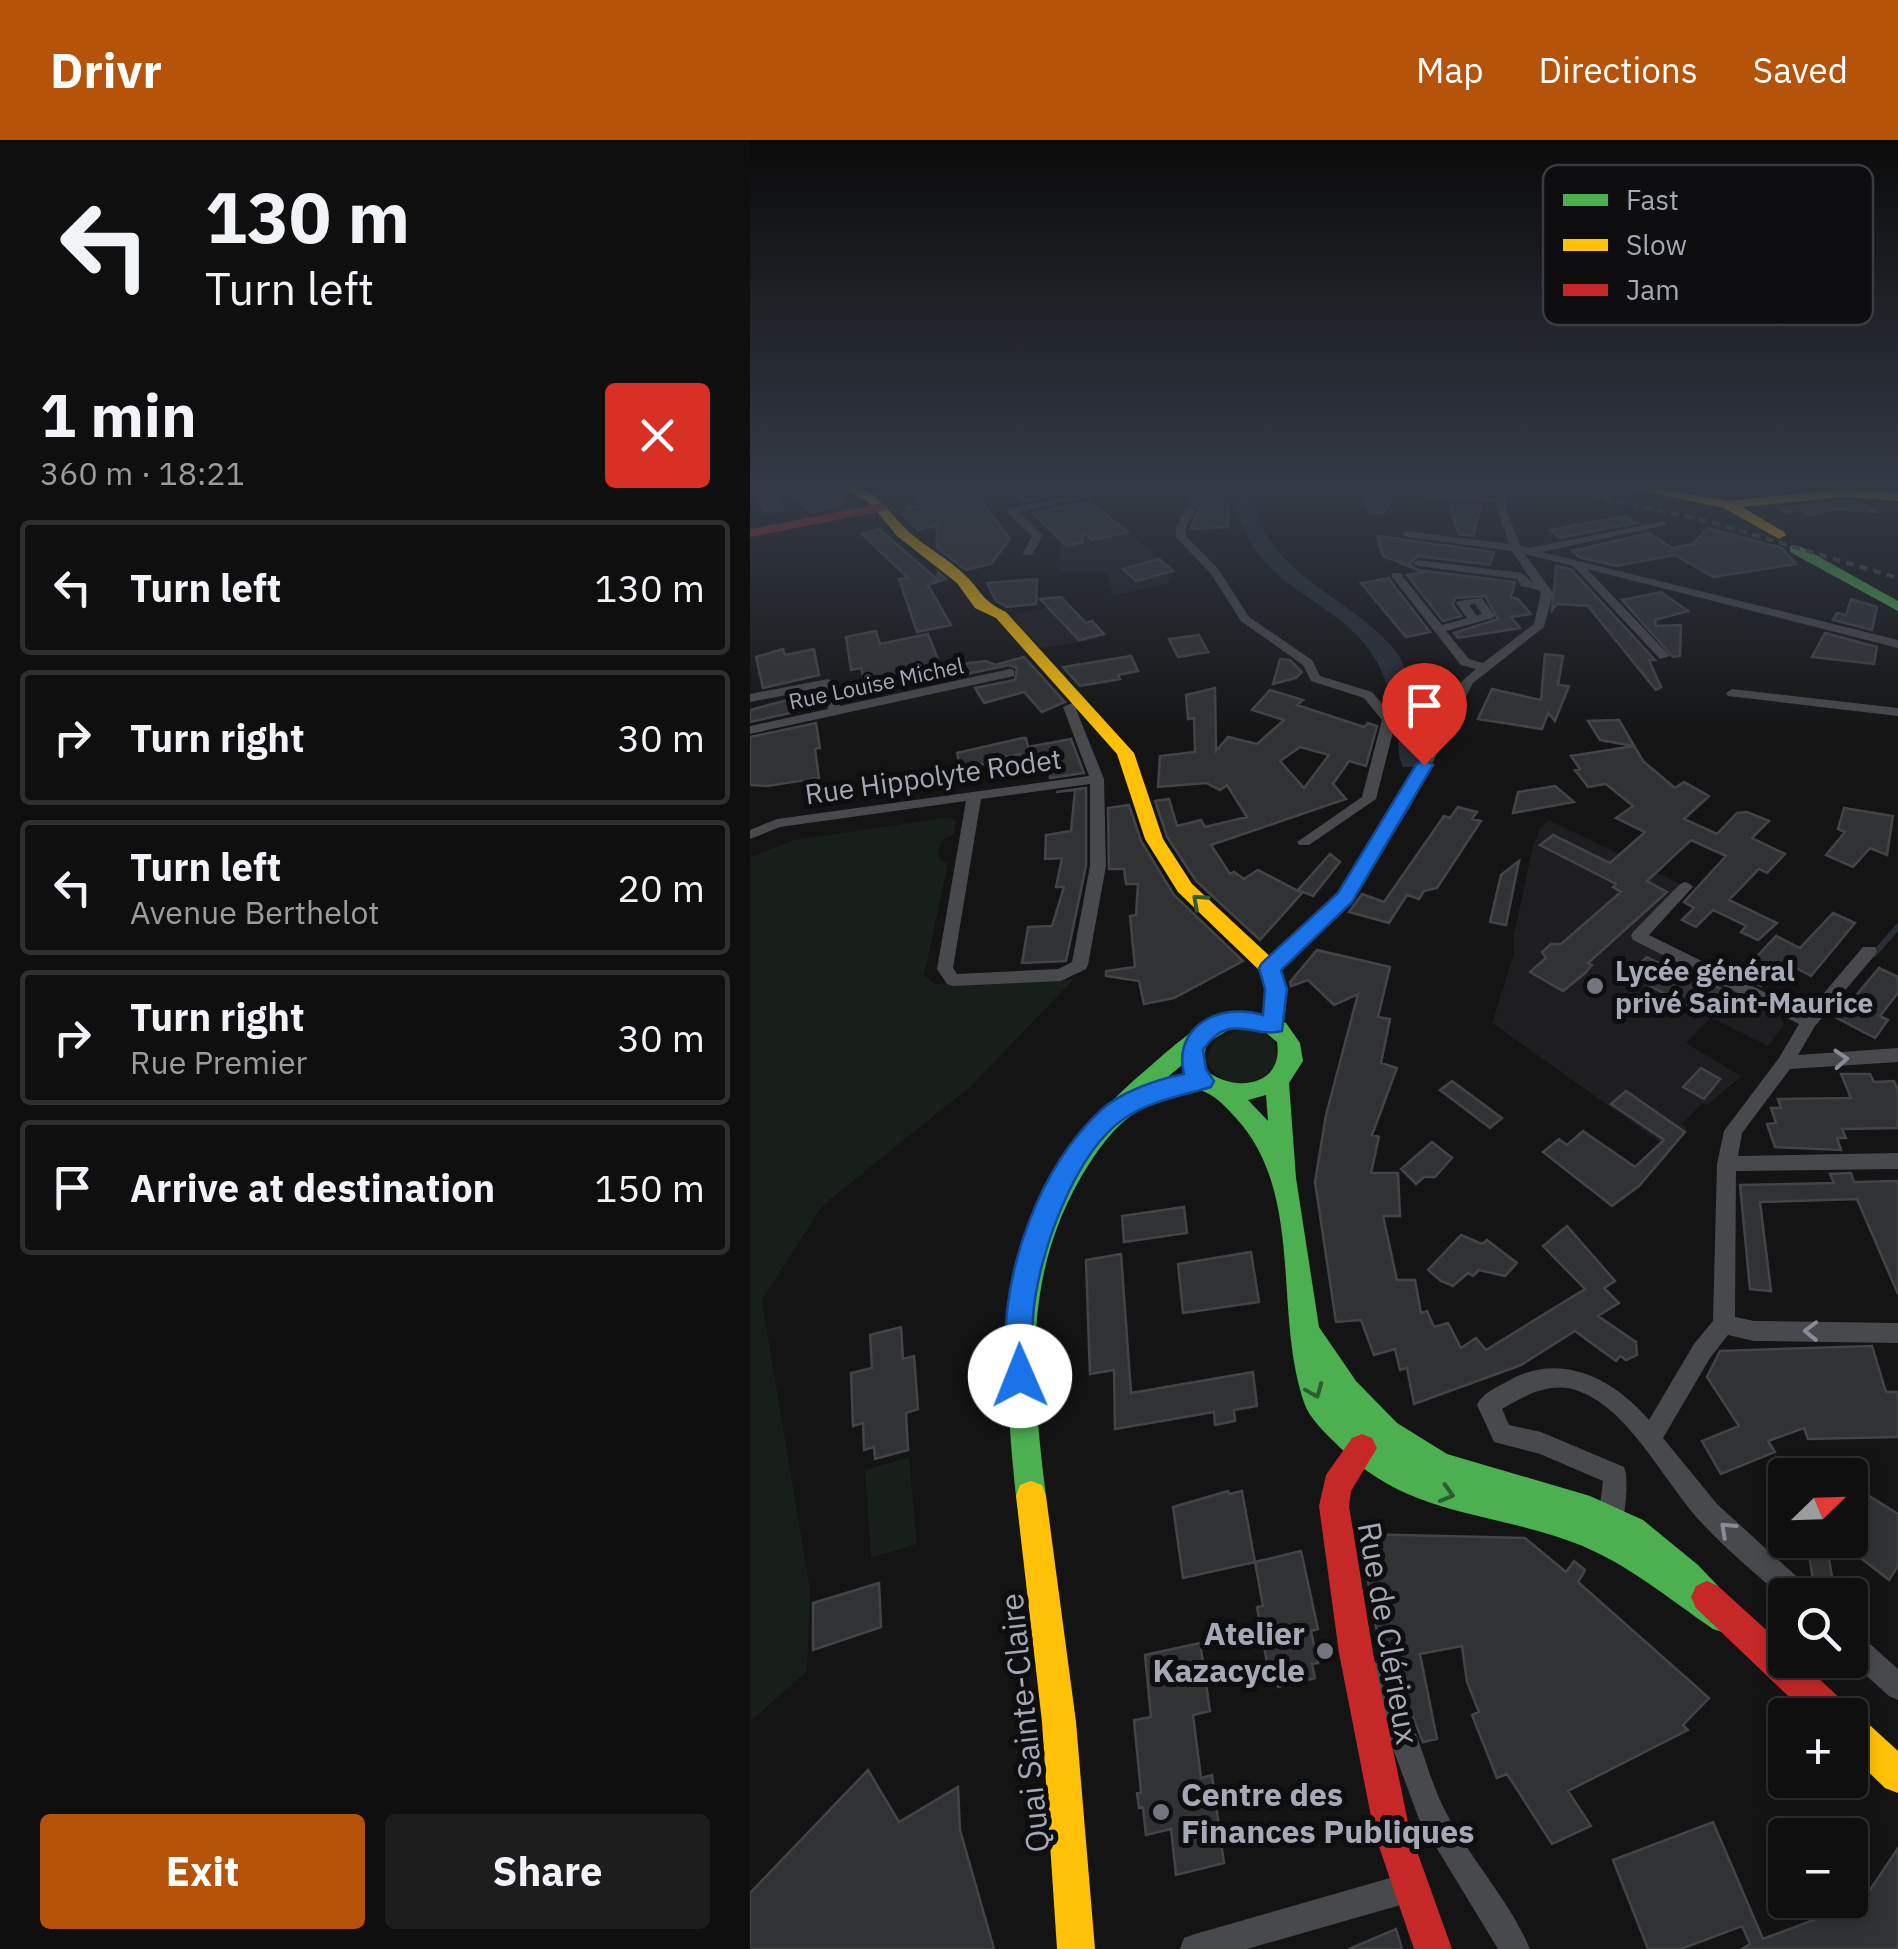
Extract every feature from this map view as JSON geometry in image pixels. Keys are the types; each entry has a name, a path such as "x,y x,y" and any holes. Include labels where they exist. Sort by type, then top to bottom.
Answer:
{"main road":[{"path":"950,570 970,586 980,605 1001,615 1125,753 1166,864 1184,888 1270,968 1276,989 1274,1026"},
{"path":"1836,570 1898,607"},
{"path":"1237,1019 1264,988 1270,968"},
{"path":"1203,1081 1191,1061 1197,1039 1214,1025 1237,1019 1274,1026 1290,1045 1290,1066 1278,1080 1253,1092 1225,1091"},
{"name":"Quai Sainte-Claire","path":"1076,1949 1060,1742 1019,1354 1019,1315 1036,1240 1061,1184 1085,1144 1140,1082 1197,1039"},
{"path":"1278,1080 1284,1178 1306,1318 1312,1391 1319,1404 1362,1448 1402,1477 1439,1493 1570,1525 1608,1541 1726,1617"},
{"path":"1111,1114 1147,1094 1180,1083 1203,1081 1225,1091 1259,1126 1284,1178"},
{"path":"1306,1318 1339,1390 1386,1436 1441,1468 1565,1500 1657,1547 1814,1698"},
{"name":"Rue de Clérieux","path":"1362,1448 1337,1486 1334,1506 1356,1653 1392,1832 1433,1949"},
{"path":"1868,1747 1898,1775"}],"street":[{"path":"1214,570 1245,619 1308,663 1315,678 1368,696 1390,720 1369,799 1304,842"},
{"path":"1270,968 1345,898 1402,808 1468,681 1540,625 1547,593 1525,584 1522,576 1474,570"},
{"path":"1533,570 1542,589"},
{"path":"1583,570 1664,656"},
{"path":"1600,570 1898,644"},
{"path":"1396,575 1466,662 1482,667"},
{"path":"1439,629 1473,619"},
{"name":"Rue Louise Michel","path":"750,730 1010,673"},
{"path":"750,698 828,683 836,713"},
{"path":"1732,693 1898,712"},
{"path":"974,796 944,969 953,980 1060,975 1080,965 1098,866 1097,779 1070,707 1082,704"},
{"name":"Rue Hippolyte Rodet","path":"750,820 776,823 1097,779"},
{"path":"1369,799 1402,808"},
{"name":"Rue Hippolyte Rodet","path":"750,836 776,823"},
{"path":"1685,887 1639,936 1809,1022"},
{"path":"1650,1437 1702,1351 1724,1324 1727,1164 1733,1131 1809,1022 1870,952"},
{"path":"1784,1063 1898,1054"},
{"path":"1727,1164 1898,1161"},
{"path":"1724,1324 1754,1330 1898,1333"},
{"path":"1518,1512 1555,1514 1594,1526 1607,1525 1610,1520 1616,1475 1541,1443 1502,1434 1488,1405 1508,1390 1552,1374 1592,1386 1624,1406 1698,1502 1780,1578"},
{"path":"1356,1653 1386,1695 1428,1809 1515,1949"},
{"path":"1868,1660 1898,1688"},
{"path":"1195,1949 1411,1887"}],"shaded area":[{"path":"1059,570 1173,571 1169,583 1112,596 1107,571"},
{"path":"1069,605 1104,634 1096,636 1098,639 1040,648 1012,617 1018,613"},
{"path":"950,817 956,822 954,834 944,839 938,849 940,860 948,863 924,976 935,984 1074,979 971,1086 822,1206 762,1300 810,1588 807,1671 750,1722 750,857 795,840"},
{"path":"1549,820 1680,884 1631,938 1779,1014 1784,1025 1768,1046 1711,1017 1686,1043 1741,1076 1708,1105 1702,1103 1682,1124 1687,1128 1671,1150 1492,1023 1514,954 1514,934 1533,846 1541,826"},
{"path":"1241,1029 1260,1032 1274,1041 1278,1062 1262,1077 1241,1083 1221,1077 1206,1060 1215,1040"},
{"path":"909,1457 917,1544 871,1558 865,1470"}],"building":[{"path":"900,570 927,570 938,580 938,572 946,579 928,585 951,625 917,632 899,579 908,578"},
{"path":"1125,570 1173,571 1136,581"},
{"path":"1421,570 1515,582 1511,597 1518,599 1531,614 1511,617 1520,628 1458,638 1454,633 1498,619 1485,596 1455,598 1453,605 1461,616 1443,621 1407,575"},
{"path":"1556,570 1572,570 1655,660 1649,660 1661,687 1656,690 1588,606 1557,604 1552,610"},
{"path":"1702,570 1755,570 1713,577"},
{"path":"1389,578 1430,632 1406,637 1361,583"},
{"path":"1037,579 1036,604 1007,607 996,601 987,583"},
{"path":"1661,592 1688,611 1655,620 1656,626 1681,625 1680,656 1673,657 1622,600"},
{"path":"1061,597 1086,623 1092,621 1104,634 1079,640 1040,599"},
{"path":"1851,599 1877,607 1872,630 1833,620 1837,613 1846,615"},
{"path":"876,631 880,644 928,634 943,672 866,687 861,668 851,670 846,637"},
{"path":"1825,633 1877,647 1874,664 1812,657"},
{"path":"1199,635 1208,652 1178,657 1169,639"},
{"path":"783,649 785,655 814,649 819,675 763,688 756,657"},
{"path":"1545,654 1563,656 1558,685 1569,686 1555,721 1548,713 1542,729 1478,719 1492,689 1541,700"},
{"path":"1131,656 1138,671 1118,675 1120,679 1080,686 1063,667"},
{"path":"1024,657 1065,702 1042,712 1024,692 984,703 975,688 1015,680 1017,668 1009,665 967,674 961,664 986,661 995,665"},
{"path":"1280,659 1290,660 1302,672 1296,678 1273,684"},
{"path":"1215,688 1216,751 1228,737 1257,744 1284,720 1252,710 1270,690 1303,700 1297,705 1364,727 1368,723 1377,726 1366,766 1349,761 1333,784 1346,799 1211,845 1230,874 1234,872 1244,879 1258,870 1302,893 1260,940 1196,881 1167,837 1155,801 1169,799 1177,826 1201,820 1205,827 1247,817 1227,785 1220,790 1206,783 1158,787 1160,756 1195,752 1194,718 1188,719 1186,695","holes":["1300,747 1329,755 1304,788 1280,761"]},
{"path":"810,694 813,708 750,722 750,710"},
{"path":"1619,720 1643,761 1675,788 1684,782 1709,796 1684,819 1717,834 1737,813 1747,812 1769,821 1752,838 1785,854 1767,873 1759,869 1729,900 1777,923 1758,940 1741,932 1746,926 1713,910 1696,927 1682,920 1694,908 1684,902 1726,856 1691,840 1647,881 1667,892 1588,963 1592,965 1563,991 1530,972 1546,958 1542,952 1551,944 1561,944 1621,892 1613,887 1616,884 1540,845 1553,835 1610,863 1645,832 1616,818 1633,806 1606,784 1588,787 1575,770 1580,769 1571,756 1634,746 1600,740 1588,721"},
{"path":"816,723 819,778 750,785 750,737"},
{"path":"1026,738 1028,747 1071,739 1084,773 1050,778 1049,770 1027,774 1020,754 986,764 960,766 957,753"},
{"path":"1555,786 1574,802 1513,813 1518,792"},
{"path":"1086,788 1086,866 1066,961 1022,963 1028,927 1052,926 1064,887 1056,887 1062,858 1045,859 1046,835 1071,831 1075,790 1056,792"},
{"path":"1129,805 1141,841 1174,895 1243,961 1174,998 1144,1004 1139,981 1106,976 1106,971 1135,967 1130,916 1136,915 1138,884 1126,884 1124,869 1109,869 1108,808"},
{"path":"1458,807 1477,812 1472,819 1481,821 1437,888 1424,891 1419,899 1407,895 1389,923 1349,912 1362,894 1384,902 1444,816 1450,818"},
{"path":"1844,808 1893,816 1887,855 1870,848 1853,867 1826,855 1845,832 1838,829"},
{"path":"1330,854 1340,862 1313,896 1298,890"},
{"path":"1519,861 1506,925 1490,922 1501,875"},
{"path":"1833,913 1855,923 1811,976 1792,966 1786,972 1777,968 1761,986 1711,962 1742,972 1776,936 1800,948"},
{"path":"1317,950 1390,967 1378,1017 1390,1019 1381,1063 1397,1068 1372,1135 1379,1137 1371,1173 1398,1173 1400,1216 1383,1216 1397,1280 1415,1280 1421,1313 1427,1311 1434,1327 1448,1323 1461,1348 1476,1338 1486,1350 1585,1289 1543,1246 1567,1226 1615,1281 1604,1288 1619,1303 1598,1316 1636,1342 1637,1355 1626,1360 1620,1356 1616,1361 1575,1331 1521,1365 1414,1404 1407,1368 1400,1370 1395,1349 1374,1355 1361,1320 1336,1322 1315,1182 1326,1115 1358,994 1334,1005 1308,980 1291,986 1290,982"},
{"path":"1647,957 1746,1002 1728,1014 1701,1003 1695,1010 1628,974"},
{"path":"1879,968 1898,977 1898,993 1880,1016 1888,1020 1875,1038 1837,1018"},
{"path":"1701,1068 1720,1079 1704,1099 1683,1087"},
{"path":"1841,1074 1870,1074 1874,1082 1894,1081 1898,1090 1898,1128 1842,1129 1846,1138 1837,1138 1841,1150 1775,1147 1767,1124 1776,1123 1771,1108 1781,1108 1778,1099 1851,1098"},
{"path":"1452,1081 1502,1118 1490,1128 1440,1090"},
{"path":"1626,1091 1685,1132 1639,1186 1612,1206 1543,1152 1559,1139 1567,1145 1583,1131 1635,1167 1664,1140 1611,1104"},
{"path":"1432,1142 1452,1158 1435,1177 1424,1177 1416,1184 1401,1169"},
{"path":"1851,1173 1854,1182 1898,1181 1898,1294 1857,1199 1760,1202 1771,1291 1750,1289 1740,1185 1834,1183 1830,1174"},
{"path":"1184,1207 1187,1233 1124,1242 1122,1216"},
{"path":"1461,1235 1482,1244 1487,1240 1517,1263 1505,1276 1479,1270 1473,1276 1468,1273 1453,1286 1441,1281 1428,1270"},
{"path":"1251,1252 1259,1302 1183,1313 1178,1264"},
{"path":"1121,1254 1131,1393 1253,1372 1257,1406 1234,1410 1235,1421 1215,1425 1214,1412 1115,1429 1114,1370 1090,1374 1086,1260"},
{"path":"901,1327 903,1359 914,1356 918,1409 906,1413 908,1450 875,1459 874,1447 864,1450 863,1423 853,1426 851,1373 872,1368 870,1335"},
{"path":"1872,1346 1886,1392 1898,1392 1898,1437 1808,1439 1804,1428 1768,1441 1775,1452 1721,1474 1702,1441 1739,1426 1707,1377 1720,1351"},
{"path":"1228,1491 1242,1491 1255,1562 1183,1578 1173,1507"},
{"path":"1868,1495 1898,1514 1898,1566 1889,1580 1862,1559 1868,1558"},
{"path":"1360,1534 1525,1538 1566,1572 1574,1561 1585,1570 1578,1582 1709,1698 1683,1725 1688,1730 1568,1791 1591,1826 1552,1844 1507,1774 1497,1778 1472,1715 1479,1712 1467,1682 1462,1646 1420,1654 1437,1739 1423,1742 1404,1696 1382,1662"},
{"path":"1301,1551 1318,1629 1311,1631 1318,1663 1312,1664 1315,1678 1278,1687 1275,1673 1269,1674 1257,1607 1263,1606 1255,1562"},
{"path":"1809,1558 1829,1558 1832,1578 1813,1578"},
{"path":"879,1583 881,1627 813,1650 813,1603"},
{"path":"1200,1643 1210,1711 1193,1715 1201,1778 1212,1775 1224,1863 1176,1875 1171,1829 1146,1835 1137,1793 1141,1792 1134,1720 1151,1717 1145,1655"},
{"path":"868,1770 899,1822 958,1787 960,1830 994,1949 750,1949 750,1893"},
{"path":"1713,1822 1763,1939 1819,1918 1868,1918 1868,1893 1898,1848 1898,1949 1742,1949 1750,1944 1742,1926 1681,1949 1648,1949 1613,1860"},
{"path":"1396,1929 1402,1949 1349,1949"}],"waterway":[{"path":"1282,570 1356,623 1386,655 1411,725 1413,761"},
{"path":"1874,954 1898,927"}],"railway":[{"path":"1873,570 1898,578"}],"traffic: fast":[{"path":"1833,570 1898,607"},
{"path":"1250,1019 1273,1026 1286,1037 1291,1061 1284,1075 1251,1091 1231,1092 1199,1078 1192,1062 1197,1039 1225,1021 1250,1019"},
{"path":"1031,1496 1022,1422 1020,1355 1025,1295 1038,1239 1061,1187 1094,1137 1139,1088 1197,1039"},
{"path":"1128,1104 1180,1083 1203,1081"},
{"path":"1277,1081 1284,1178 1305,1318 1306,1355 1319,1404 1362,1448 1402,1477 1439,1493 1570,1525 1608,1541 1725,1617"},
{"path":"1225,1091 1259,1127 1279,1168"},
{"path":"1313,1337 1365,1413 1411,1450 1465,1476 1574,1506 1619,1524 1677,1566 1707,1597"}],"traffic: slow":[{"path":"950,570 980,605 1001,615 1125,753 1154,839 1185,888 1270,968 1276,989 1274,1026"},
{"path":"1031,1496 1059,1722 1076,1949"},
{"path":"1868,1747 1898,1775"}],"traffic: jam":[{"path":"1362,1448 1337,1486 1334,1506 1356,1653 1392,1832 1433,1949"},
{"path":"1707,1597 1815,1698"}],"place":[{"name":"Lycée général privé Saint-Maurice","path":"1595,986"},
{"name":"Atelier Kazacycle","path":"1325,1651"},
{"name":"Centre des Finances Publiques","path":"1161,1812"}],"route":[{"path":"1020,1376 1019,1315 1036,1240 1046,1212 1085,1144 1111,1114 1132,1102 1180,1083 1203,1081 1191,1061 1192,1050 1197,1039 1214,1025 1250,1018 1274,1026 1276,989 1270,968 1345,898 1402,808 1424,765"}]}
